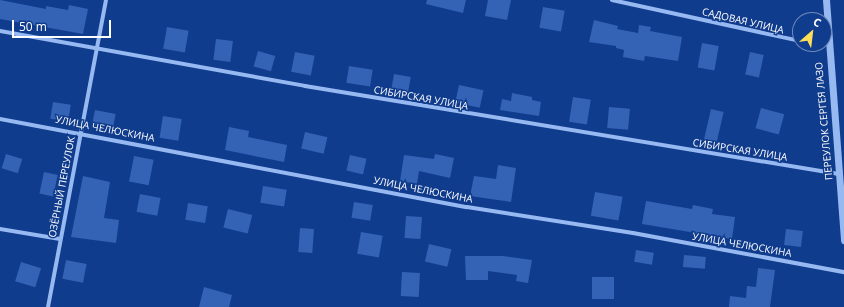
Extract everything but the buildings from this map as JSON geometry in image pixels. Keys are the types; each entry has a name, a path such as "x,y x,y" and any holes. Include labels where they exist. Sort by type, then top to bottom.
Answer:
{"street":[{"name":"ОЗЁРНЫЙ ПЕРЕУЛОК","path":"48,307 106,0"},
{"name":"САДОВАЯ УЛИЦА","path":"612,0 792,39"},
{"name":"ПЕРЕУЛОК СЕРГЕЯ ЛАЗО","path":"826,0 826,12"},
{"name":"СИБИРСКАЯ УЛИЦА","path":"0,32 839,174"},
{"name":"ПЕРЕУЛОК СЕРГЕЯ ЛАЗО","path":"827,52 844,240"},
{"name":"УЛИЦА ЧЕЛЮСКИНА","path":"0,119 81,132 459,205 633,233 844,272"},
{"path":"0,229 60,239"}]}
